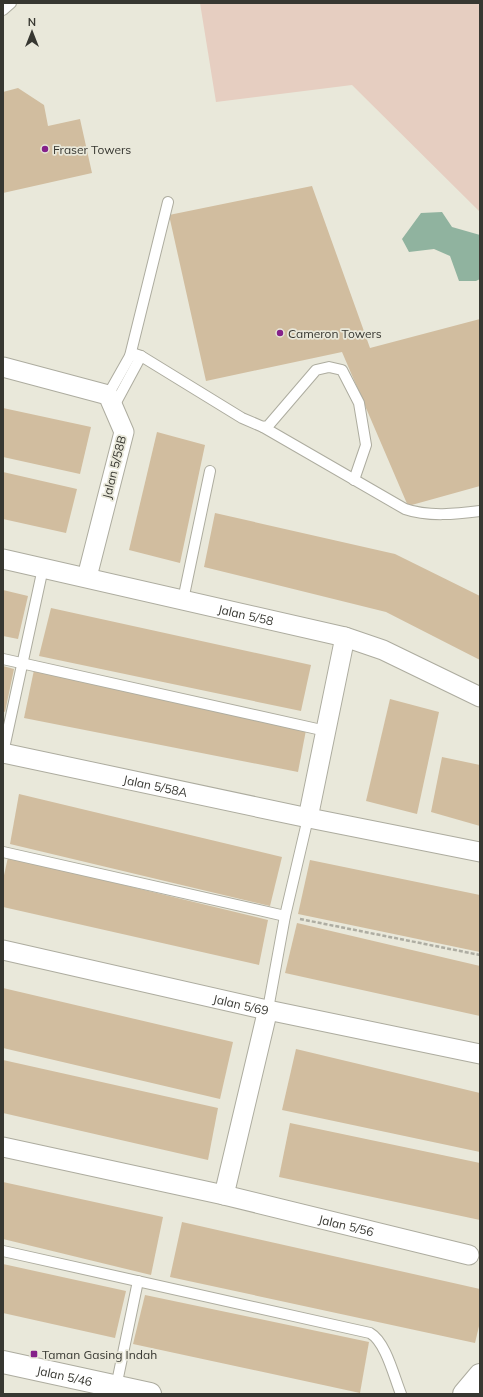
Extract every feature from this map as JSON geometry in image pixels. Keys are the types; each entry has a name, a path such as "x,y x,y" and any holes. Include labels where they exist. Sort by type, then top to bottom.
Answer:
{"street":[{"path":"3,367 111,401"},
{"name":"Jalan 5/58B","path":"87,577 124,432 111,401"},
{"name":"Jalan 5/58","path":"3,559 345,637 383,650 480,697"},
{"path":"308,818 345,637"},
{"name":"Jalan 5/58A","path":"3,753 308,818 480,852"},
{"name":"Jalan 5/69","path":"3,950 480,1054"},
{"path":"224,1195 268,1009"},
{"name":"Jalan 5/56","path":"3,1148 224,1195 469,1255"},
{"name":"Jalan 5/46","path":"3,1362 87,1387 116,1387 150,1394"},
{"path":"464,1394 480,1375"}],"lane":[{"path":"3,10 11,3"},
{"path":"111,401 130,356 168,202"},
{"path":"130,356 135,354 141,356 242,418 263,427 405,509 413,512 458,514 480,511"},
{"path":"111,401 141,356"},
{"path":"263,427 268,426 316,370 329,366 342,370 359,403 366,446 354,480"},
{"path":"183,600 210,471"},
{"path":"3,753 24,664 43,568"},
{"path":"3,659 326,731"},
{"path":"268,1009 285,916 308,818"},
{"path":"3,852 285,916"},
{"path":"3,1251 370,1333 375,1336 381,1345 401,1394"},
{"path":"116,1387 138,1281"}],"path":[{"path":"285,916 480,955"}],"shaded area":[{"path":"200,3 480,3 480,212 352,85 216,102"},
{"path":"442,212 452,227 480,235 480,279 476,281 459,281 450,256 434,249 409,252 402,239 421,213"}],"building":[{"name":"Fraser Towers","path":"18,88 44,105 48,126 80,119 92,173 3,193 3,92"},
{"name":"Cameron Towers","path":"312,186 370,348 480,319 480,486 408,506 342,352 206,381 169,215"},
{"path":"3,408 91,427 80,474 3,457"},
{"path":"157,432 205,445 180,563 129,550"},
{"path":"3,472 77,489 66,533 3,519"},
{"path":"215,513 395,554 480,596 480,660 386,612 204,567"},
{"path":"3,590 28,596 18,639 3,636"},
{"path":"51,608 311,665 301,711 39,656"},
{"path":"3,666 14,669 5,712 3,711"},
{"path":"34,670 306,730 298,772 24,718"},
{"path":"390,699 439,712 417,814 366,801"},
{"path":"442,757 480,765 480,826 431,812"},
{"path":"19,794 282,857 270,906 10,844"},
{"path":"8,857 268,920 259,965 3,907 3,880"},
{"path":"310,860 480,895 480,952 298,914"},
{"path":"297,923 480,966 480,1016 285,973"},
{"path":"3,988 233,1042 220,1099 3,1048"},
{"path":"296,1049 480,1093 480,1152 282,1110"},
{"path":"3,1060 218,1108 208,1160 3,1113"},
{"path":"290,1123 480,1163 480,1220 279,1177"},
{"path":"3,1182 163,1217 151,1275 3,1239"},
{"path":"182,1222 480,1289 480,1322 475,1343 170,1277"},
{"path":"3,1264 126,1291 115,1338 3,1313"},
{"path":"145,1295 369,1342 360,1393 133,1344"}],"place":[{"name":"Fraser Towers","path":"45,149"},
{"name":"Cameron Towers","path":"280,333"},
{"name":"Taman Gasing Indah","path":"34,1354"}]}
